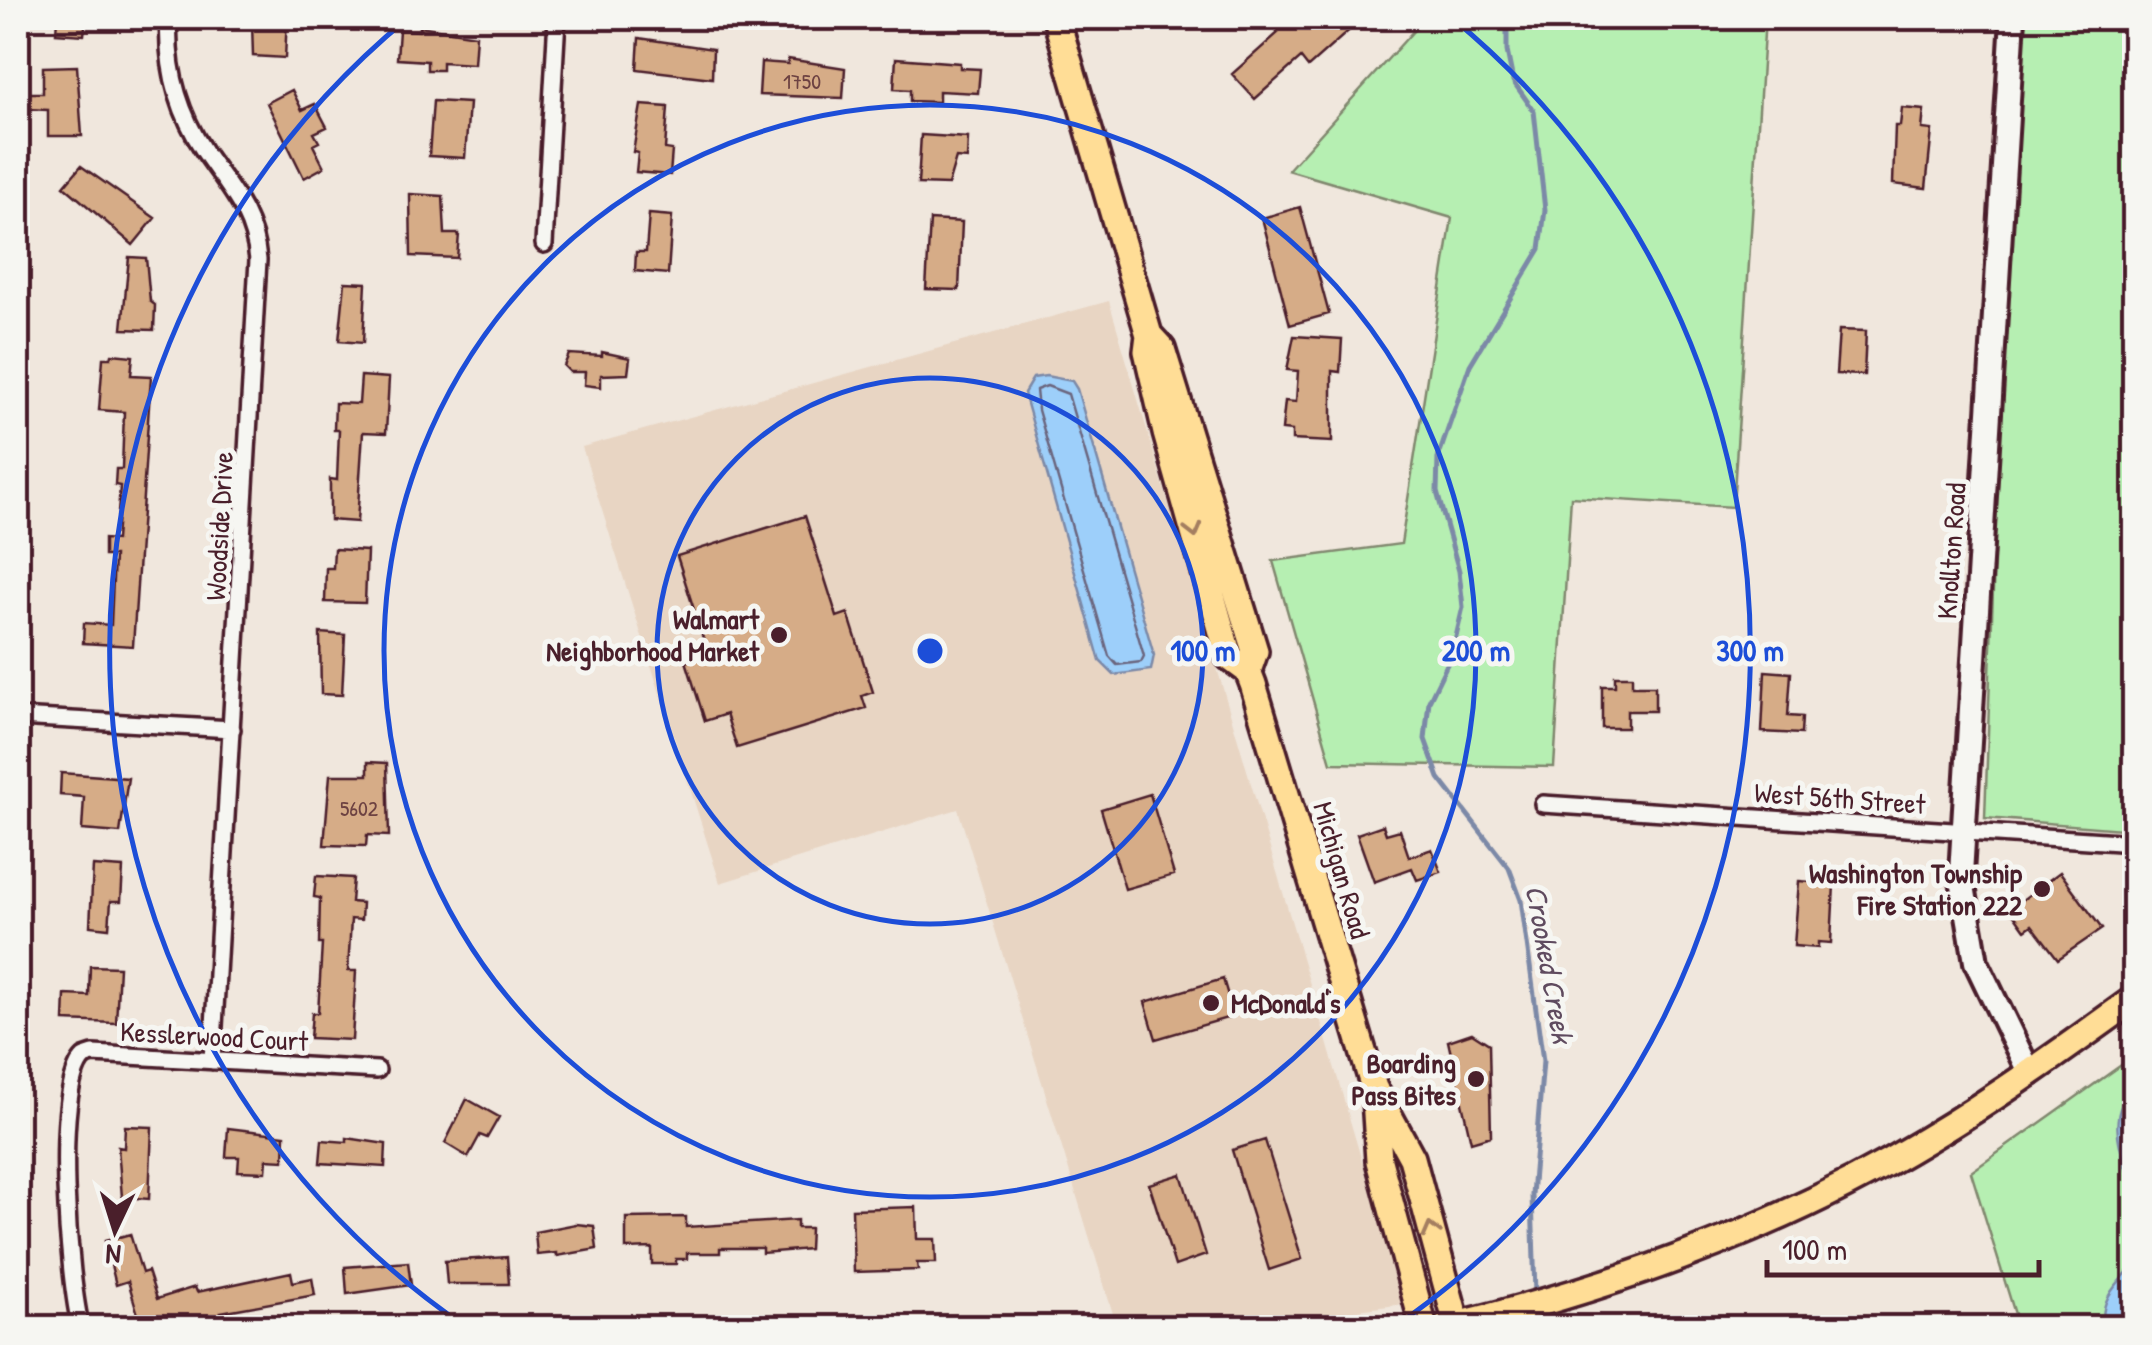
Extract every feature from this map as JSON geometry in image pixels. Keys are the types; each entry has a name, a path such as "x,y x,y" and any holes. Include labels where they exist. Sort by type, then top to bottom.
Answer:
{"main road":[{"name":"Michigan Road","path":"1056,18 1150,335 1147,351 1166,433 1229,657 1248,671 1374,1088 1412,1158 1453,1326"},
{"path":"1453,1326 1576,1292 1683,1256 1841,1186 1924,1142 2030,1074 2134,999"},
{"name":"Michigan Road","path":"1374,1088 1378,1161 1424,1328"}],"street":[{"name":"Woodside Drive","path":"169,18 169,54 180,103 202,147 246,209 258,260 212,1060"},
{"path":"544,244 556,18"},
{"name":"Knollton Road","path":"2012,18 1963,832 1963,892 1976,962 2030,1074"},
{"path":"18,716 232,729"},
{"name":"West 56th Street","path":"1543,804 2134,842"},
{"name":"Kesslerwood Court","path":"81,1328 68,1259 66,1210 74,1069 93,1054 377,1070"}],"shaded area":[{"path":"1109,301 1404,1304 1228,1327 1117,1327 958,809 720,883 582,447"}],"green space":[{"path":"1425,18 1765,18 1733,507 1571,497 1554,767 1331,763 1273,561 1401,544 1452,218 1288,170"},
{"path":"2013,18 2134,18 2134,830 1985,818"},
{"path":"2134,1056 2134,1327 2019,1327 1971,1172"}],"water":[{"path":"1033,378 1072,381 1077,389 1154,655 1151,670 1114,675 1100,661 1024,393"},
{"path":"2134,1090 2134,1182 2122,1155 2118,1119 2125,1099"},
{"path":"2134,1265 2134,1327 2104,1327 2107,1300"}],"building":[{"path":"57,18 86,18 84,35 56,33"},
{"path":"259,18 287,18 285,58 253,56 252,22 259,22"},
{"path":"1264,18 1363,18 1308,67 1301,58 1255,99 1232,74 1278,33"},
{"path":"419,26 476,35 474,64 442,62 442,70 427,70 427,61 397,59 399,30 419,31"},
{"path":"639,38 713,49 712,78 637,69"},
{"path":"896,58 960,63 960,68 980,69 978,93 939,91 939,102 910,101 910,90 894,89"},
{"path":"788,59 845,68 843,98 759,95 761,62 788,64"},
{"path":"77,66 82,136 48,136 48,110 26,109 26,93 43,93 43,67"},
{"path":"292,90 302,110 315,104 327,127 314,133 319,142 313,145 324,167 304,178 267,103"},
{"path":"433,101 469,103 465,158 429,156"},
{"path":"641,105 668,107 665,149 672,150 670,175 636,172 638,153 633,152"},
{"path":"1902,108 1924,110 1922,129 1932,130 1926,188 1893,184 1895,126 1900,126"},
{"path":"921,135 968,138 967,159 956,158 948,185 918,184"},
{"path":"81,166 155,218 133,245 64,186"},
{"path":"410,194 443,196 445,234 459,234 457,258 411,256"},
{"path":"1300,207 1329,314 1290,325 1262,218"},
{"path":"649,214 672,216 668,274 635,271 636,252 646,252"},
{"path":"930,220 962,222 959,290 926,289"},
{"path":"129,257 146,258 150,301 155,305 154,330 122,329"},
{"path":"345,282 366,283 363,343 339,341"},
{"path":"1839,330 1866,331 1864,375 1836,374"},
{"path":"1294,336 1342,339 1340,372 1332,371 1332,442 1292,440 1292,431 1282,430 1285,401 1296,402 1298,371 1287,370"},
{"path":"602,352 630,358 628,374 601,375 601,387 584,385 585,372 570,372 564,366 569,354 602,356"},
{"path":"112,354 133,356 131,375 151,376 133,646 83,643 84,623 111,625 114,556 104,556 104,539 116,540 120,486 115,485 116,469 122,469 124,412 99,410 103,358 111,358"},
{"path":"361,376 389,378 386,433 363,432 357,522 330,520 330,479 337,480 339,430 334,430 335,403 359,404"},
{"name":"Walmart Neighborhood Market","path":"805,516 837,617 848,613 873,692 862,696 866,708 737,748 726,714 705,721 686,661 708,654 677,556"},
{"path":"334,549 367,551 365,603 325,602 326,568 333,568"},
{"path":"320,633 345,635 342,695 321,694"},
{"path":"1765,671 1791,673 1788,716 1802,717 1801,734 1762,732"},
{"path":"1615,676 1632,676 1632,686 1655,686 1655,711 1627,711 1627,728 1602,728 1602,686 1615,686"},
{"path":"368,762 387,763 389,836 367,835 366,846 324,845 330,775 368,775"},
{"path":"61,773 128,778 120,833 82,830 84,797 60,795"},
{"path":"1150,794 1174,875 1125,889 1101,809"},
{"path":"1383,825 1386,834 1400,830 1409,857 1432,849 1441,872 1417,880 1412,868 1374,882 1357,834"},
{"path":"93,866 123,868 121,901 111,901 109,928 90,926"},
{"path":"2060,872 2102,929 2058,959 2032,925 2025,930 2010,909"},
{"path":"316,876 353,878 351,902 362,903 361,920 351,919 348,971 356,971 352,1040 310,1038 312,1013 318,1013 322,944 320,898 314,897"},
{"path":"1799,881 1834,884 1831,943 1818,942 1818,948 1794,946"},
{"path":"90,966 119,967 116,1023 64,1021 65,995 89,996"},
{"path":"1223,979 1234,1016 1156,1039 1145,1002"},
{"path":"1472,1033 1489,1044 1491,1136 1471,1142 1448,1041"},
{"path":"467,1099 499,1117 487,1138 480,1135 468,1157 445,1143"},
{"path":"125,1126 152,1127 149,1199 122,1197 118,1147 124,1148"},
{"path":"228,1128 285,1135 284,1160 267,1159 266,1172 238,1171 239,1157 226,1157"},
{"path":"347,1138 386,1144 385,1167 320,1163 322,1140 347,1142"},
{"path":"1265,1140 1302,1259 1269,1270 1232,1150"},
{"path":"1181,1174 1206,1255 1175,1266 1149,1184"},
{"path":"916,1207 917,1239 935,1239 936,1263 917,1263 918,1270 854,1272 852,1209"},
{"path":"686,1217 686,1227 797,1220 797,1228 810,1228 809,1249 762,1253 762,1248 720,1248 720,1253 687,1253 687,1259 676,1259 676,1264 652,1264 652,1248 626,1249 626,1218"},
{"path":"576,1224 594,1226 597,1249 537,1255 535,1232"},
{"path":"130,1234 142,1273 148,1271 157,1299 195,1287 197,1292 291,1272 293,1282 312,1278 315,1295 221,1312 223,1316 183,1328 142,1328 128,1281 116,1285 105,1241"},
{"path":"507,1257 509,1284 447,1284 445,1261"},
{"path":"408,1262 411,1285 347,1294 345,1267"}],"waterway":[{"name":"Crooked Creek","path":"1507,18 1507,51 1513,81 1534,111 1545,210 1540,249 1470,365 1438,458 1437,492 1459,571 1463,607 1452,654 1429,701 1425,739 1439,778 1509,868 1521,900 1543,1061 1532,1195 1535,1295"},
{"name":"Crooked Creek","path":"1537,1311 1539,1328"}],"place":[{"name":"Walmart Neighborhood Market","path":"779,635"},
{"name":"Washington Township Fire Station 222","path":"2042,889"},
{"name":"McDonald's","path":"1211,1003"},
{"name":"Boarding Pass Bites","path":"1476,1079"}]}
